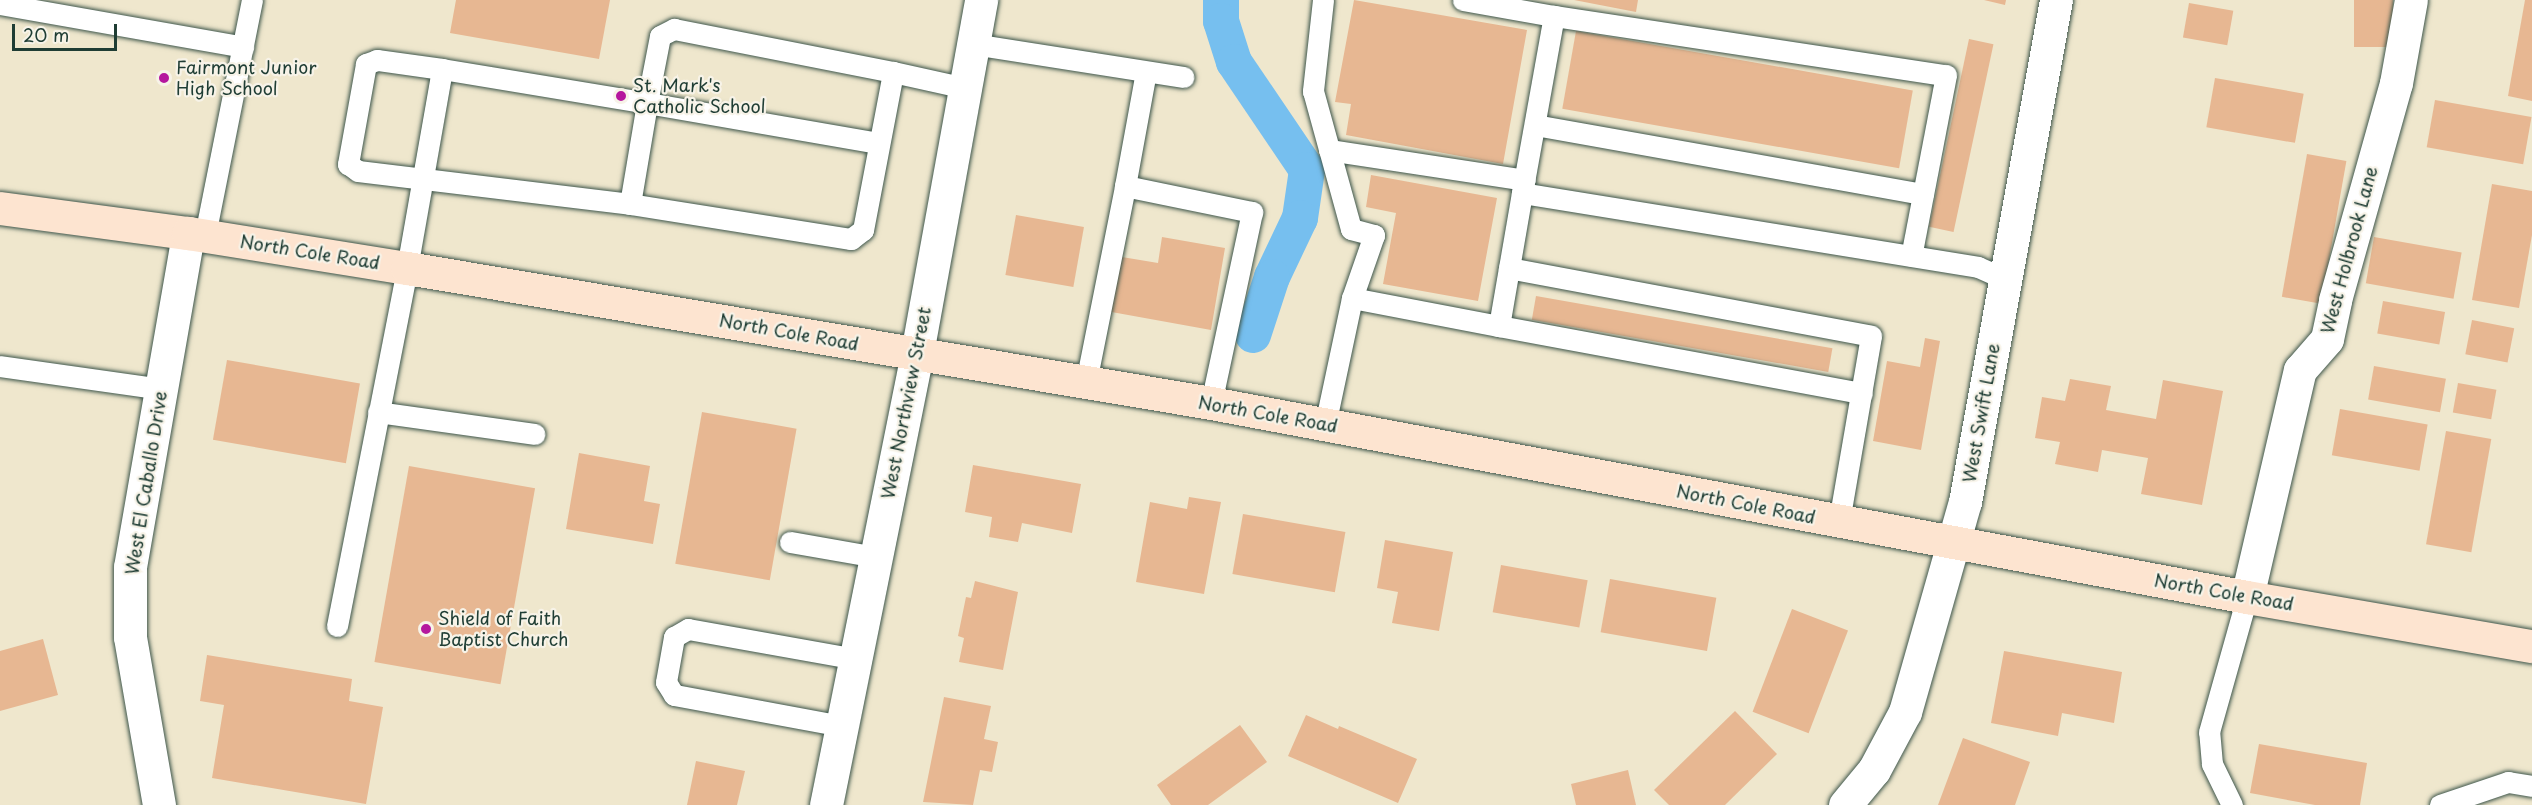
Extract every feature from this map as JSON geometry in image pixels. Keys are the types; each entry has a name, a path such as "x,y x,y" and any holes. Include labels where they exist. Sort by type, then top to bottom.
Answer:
{"main road":[{"name":"North Cole Road","path":"0,208 196,234 1086,382 2247,597 2532,646"}],"street":[{"name":"West Northview Street","path":"826,805 917,353 981,0"},
{"name":"West Swift Lane","path":"1845,805 1874,770 1905,712 1965,502 2056,0"},
{"name":"West Holbrook Lane","path":"2247,597 2301,370 2327,339 2335,300 2396,83 2411,0"},
{"name":"West El Caballo Drive","path":"159,805 130,637 130,567 161,389 196,234"}],"lane":[{"path":"196,234 243,47 252,0"},
{"path":"1323,0 1312,92 1351,229 1374,235 1352,298 1325,425"},
{"path":"1463,0 1554,16 1946,75 1911,256"},
{"path":"0,4 243,47"},
{"path":"1499,326 1554,16"},
{"path":"630,204 660,36 674,29 965,88"},
{"path":"973,44 1183,77"},
{"path":"879,143 378,60 366,63 348,164 358,171 630,204 851,239 863,230 893,72"},
{"path":"337,626 407,268 421,178 442,69"},
{"path":"1086,382 1146,72"},
{"path":"1535,125 1923,194"},
{"path":"1329,150 1523,187 1978,267 2005,279"},
{"path":"1125,186 1252,212 1211,404"},
{"path":"1509,268 1871,336 1839,522"},
{"path":"1352,298 1862,393"},
{"path":"0,366 161,389"},
{"path":"378,412 534,434"},
{"path":"790,542 876,557"},
{"path":"2232,805 2212,764 2209,732 2247,597"},
{"path":"842,726 674,695 666,682 674,637 688,629 856,659"},
{"path":"2440,805 2508,782 2532,786"}],"building":[{"path":"456,0 610,0 599,59 450,33"},
{"path":"1354,0 1527,30 1503,164 1346,135 1351,104 1335,102"},
{"path":"1574,0 1638,0 1636,12"},
{"path":"1984,0 2006,0 2005,5"},
{"path":"2354,0 2393,0 2393,47 2354,47"},
{"path":"2525,0 2532,0 2532,101 2508,96"},
{"path":"2189,3 2233,11 2227,45 2183,37"},
{"path":"1576,31 1913,90 1899,168 1562,109"},
{"path":"1969,39 1993,44 1954,232 1929,227"},
{"path":"2215,78 2304,94 2295,143 2206,127"},
{"path":"2435,100 2532,117 2523,164 2427,147"},
{"path":"2307,154 2346,161 2321,304 2282,297"},
{"path":"1371,175 1497,198 1478,301 1383,284 1396,213 1366,207"},
{"path":"2492,184 2532,191 2532,235 2519,308 2472,300"},
{"path":"1016,215 1084,227 1073,287 1005,275"},
{"path":"1162,237 1225,248 1211,330 1106,311 1116,256 1158,263"},
{"path":"2374,237 2462,252 2453,299 2366,283"},
{"path":"1536,296 1832,348 1828,372 1532,320"},
{"path":"2383,301 2445,312 2439,344 2377,333"},
{"path":"2472,320 2514,328 2508,363 2465,354"},
{"path":"1925,338 1940,341 1921,450 1873,441 1887,361 1920,367"},
{"path":"227,360 360,383 346,463 213,440"},
{"path":"2374,366 2446,379 2440,412 2368,399"},
{"path":"2070,379 2111,386 2106,410 2156,419 2163,380 2223,391 2202,505 2141,494 2148,458 2102,450 2098,472 2055,464 2060,442 2035,438 2042,397 2065,401"},
{"path":"2458,383 2496,390 2491,419 2453,413"},
{"path":"2340,409 2428,424 2419,471 2332,455"},
{"path":"702,412 797,429 770,580 675,564"},
{"path":"2446,431 2491,439 2471,552 2426,544"},
{"path":"579,453 650,466 644,501 660,504 653,544 566,529"},
{"path":"973,465 1081,484 1072,533 1022,523 1018,542 989,537 992,517 965,512"},
{"path":"409,466 535,488 500,684 374,662"},
{"path":"1189,497 1221,502 1204,594 1136,582 1150,502 1187,509"},
{"path":"1243,514 1345,532 1335,592 1232,574"},
{"path":"1385,540 1453,552 1439,631 1392,623 1398,592 1377,588"},
{"path":"1501,565 1588,580 1579,628 1493,612"},
{"path":"1610,579 1716,598 1707,651 1601,632"},
{"path":"975,581 1018,592 1003,670 959,662 964,638 958,636 966,597 971,598"},
{"path":"1792,609 1848,631 1809,733 1753,712"},
{"path":"43,639 58,695 0,711 0,651"},
{"path":"2004,651 2122,672 2114,723 2062,713 2058,736 1991,723"},
{"path":"207,655 352,679 349,701 383,707 366,804 212,778 224,705 200,701"},
{"path":"944,697 991,706 984,739 998,742 992,772 980,770 973,805 923,802"},
{"path":"1735,711 1777,754 1725,805 1669,805 1654,790"},
{"path":"1306,715 1338,729 1339,726 1417,759 1398,803 1288,756"},
{"path":"1240,725 1267,762 1208,805 1171,805 1157,785"},
{"path":"1963,738 2030,762 2015,805 1938,805"},
{"path":"2259,744 2367,763 2360,805 2315,805 2250,793"},
{"path":"696,761 745,771 737,805 687,805"},
{"path":"1628,770 1636,805 1576,805 1571,784"}],"waterway":[{"path":"1221,0 1221,21 1234,62 1307,170 1300,218 1272,277 1253,335"}],"place":[{"name":"Fairmont Junior High School","path":"164,78"},
{"name":"St. Mark's Catholic School","path":"621,96"},
{"name":"Shield of Faith Baptist Church","path":"426,629"}]}
